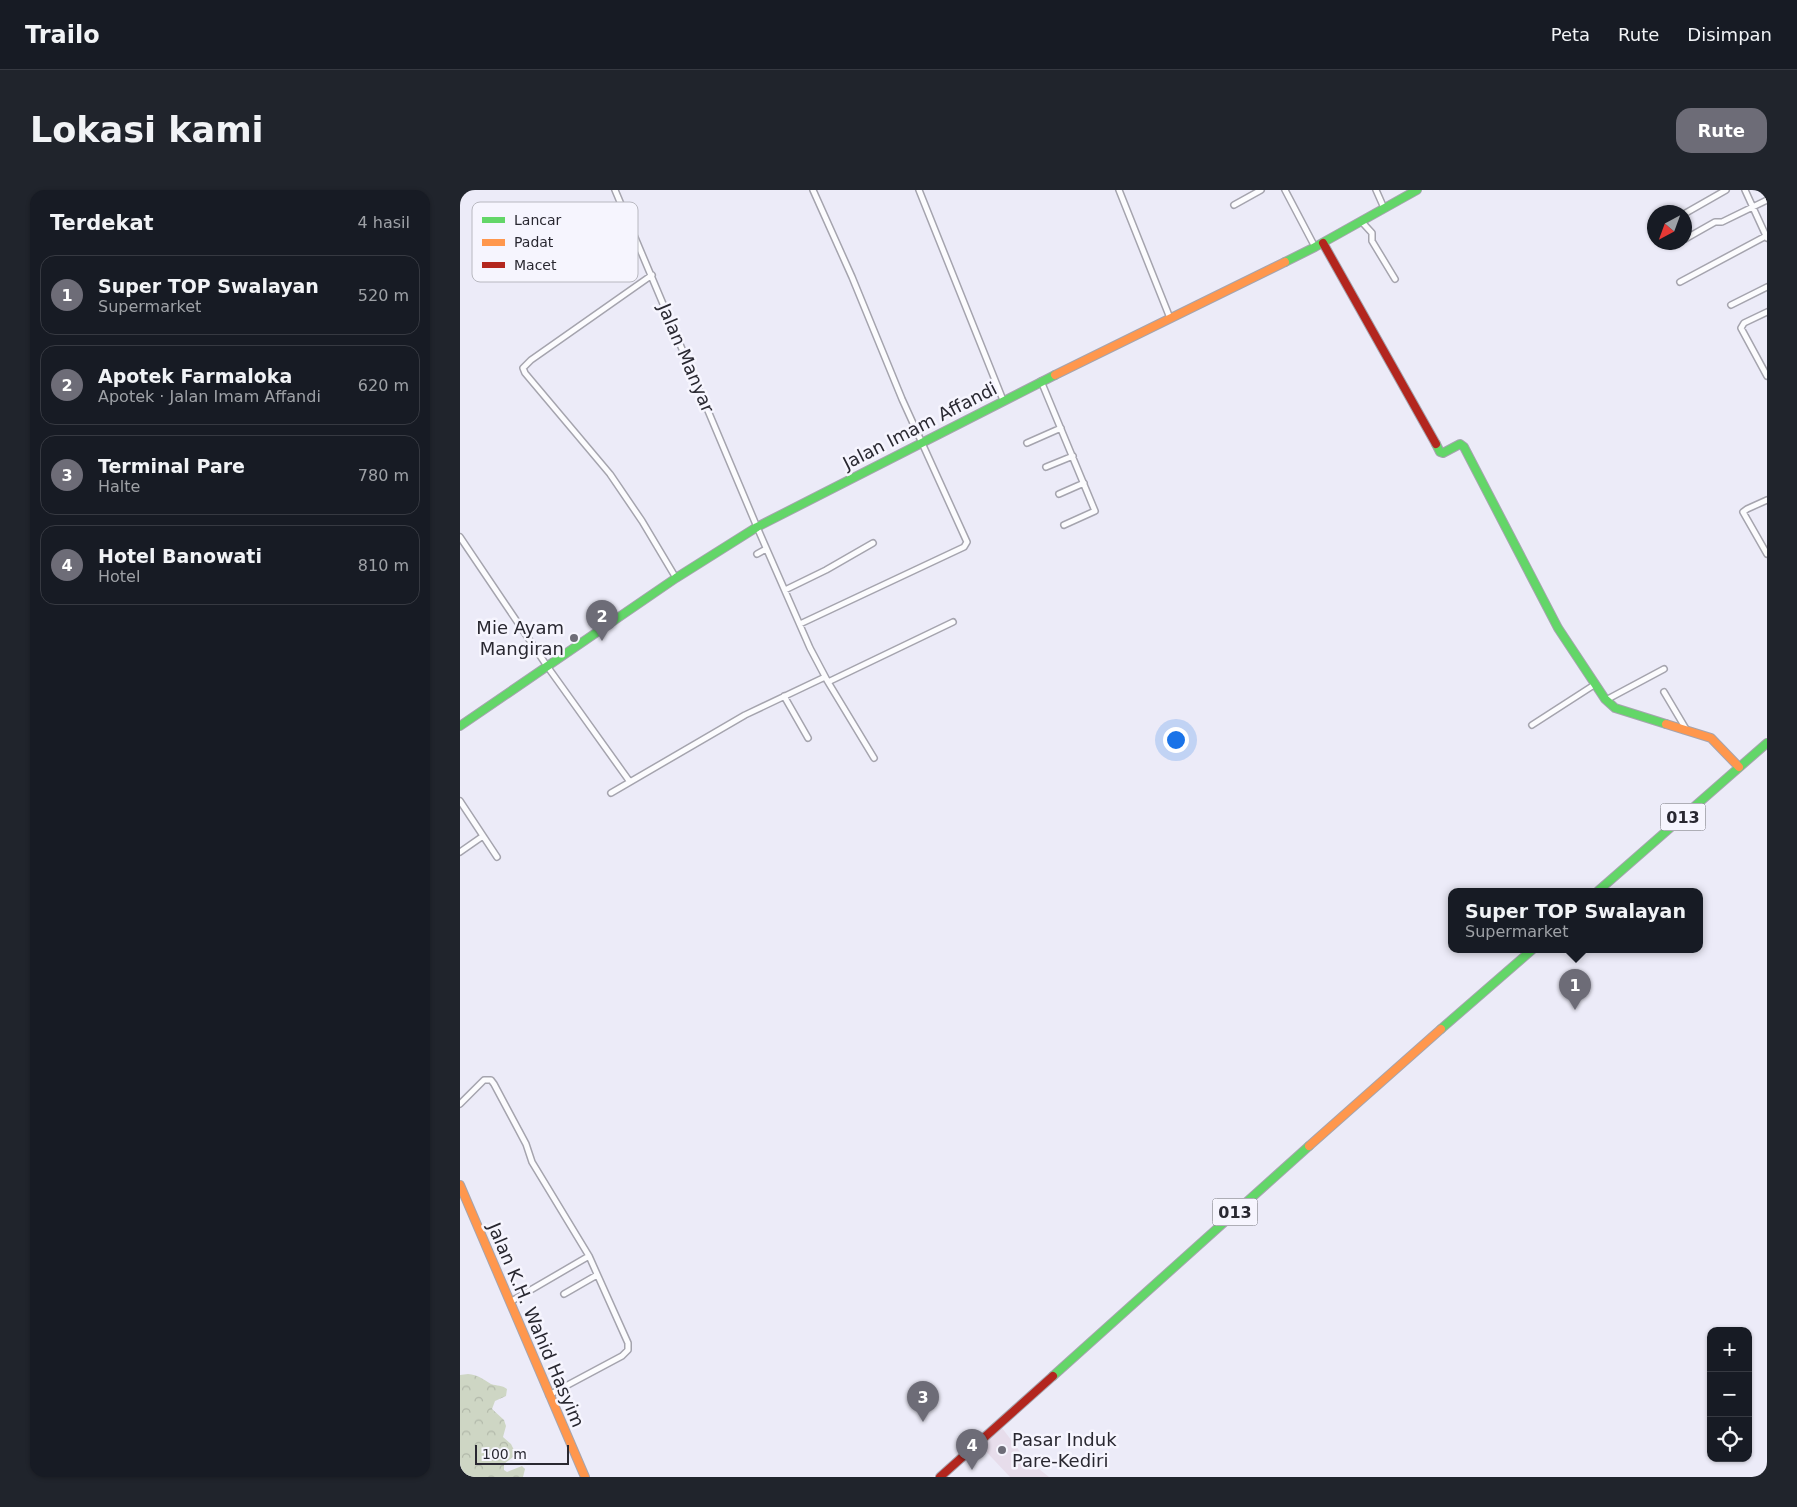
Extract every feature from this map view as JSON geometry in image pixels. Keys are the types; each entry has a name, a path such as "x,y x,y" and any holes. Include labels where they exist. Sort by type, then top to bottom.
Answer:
{"street":[{"name":"Jalan Manyar","path":"615,190 620,202"},
{"path":"800,624 966,545 966,539 902,399 852,277 813,190"},
{"path":"919,190 1002,400"},
{"path":"1119,190 1170,318"},
{"path":"1234,204 1261,190"},
{"path":"1285,190 1392,364 1440,452 1443,453 1460,444 1464,446 1541,597 1594,685 1615,708 1712,738 1739,767"},
{"path":"1376,190 1384,208"},
{"name":"Jalan Imam Affandi","path":"460,726 735,539 1002,400 1319,245 1417,190"},
{"path":"1692,209 1726,190"},
{"path":"1680,282 1767,237 1745,190"},
{"path":"1692,235 1715,222 1722,222 1767,200"},
{"path":"1361,221 1372,233 1372,241 1395,279"},
{"name":"Jalan Manyar","path":"638,243 766,549 800,624 827,679 874,758"},
{"path":"652,275 531,360 523,368 525,373 610,474 642,521 676,578"},
{"path":"1730,306 1767,287"},
{"path":"1767,312 1744,323 1742,328 1767,376"},
{"path":"1041,381 1096,511 1064,525"},
{"path":"1027,443 1061,428"},
{"path":"1046,467 1073,456"},
{"path":"1059,494 1084,483"},
{"path":"1767,500 1743,512 1767,554"},
{"path":"460,537 547,666 630,782"},
{"path":"785,590 826,570 873,543"},
{"path":"757,554 766,549"},
{"path":"611,793 745,715 953,622"},
{"path":"1606,700 1664,668"},
{"path":"1532,725 1594,685"},
{"path":"1664,692 1686,729"},
{"path":"784,696 808,738"},
{"name":"013","path":"1601,888 1767,743"},
{"path":"460,801 497,857"},
{"path":"460,852 483,836"},
{"name":"013","path":"940,1477 1416,1050 1528,953"},
{"path":"460,1104 484,1080 491,1080 526,1144 532,1162 589,1256 628,1343 628,1350 622,1356 549,1395"},
{"name":"Jalan K.H. Wahid Hasyim","path":"460,1185 585,1477"},
{"path":"510,1302 589,1256"},
{"path":"564,1294 598,1275"}],"shaded area":[{"name":"Pasar Induk Pare-Kediri","path":"999,1424 1024,1457 1049,1477 1010,1477 978,1443"}],"green space":[{"path":"460,1375 478,1376 491,1384 507,1389 506,1396 495,1401 492,1409 504,1420 506,1426 503,1437 511,1444 514,1450 513,1457 504,1464 504,1470 507,1472 522,1466 525,1469 523,1477 460,1477"}],"traffic: fast":[{"path":"1285,262 1417,190"},
{"path":"460,726 676,578 757,527 1055,375"},
{"path":"1436,444 1440,452 1443,453 1460,444 1464,447 1558,628 1605,699 1615,708 1666,724"},
{"path":"1601,888 1767,743"},
{"path":"1441,1029 1528,953"},
{"path":"1053,1376 1309,1146"}],"traffic: slow":[{"path":"1055,375 1285,262"},
{"path":"1666,724 1711,738 1739,767"},
{"path":"1309,1146 1441,1029"},
{"path":"460,1185 585,1477"}],"traffic: jam":[{"path":"1323,243 1436,444"},
{"path":"940,1477 1053,1376"}],"place":[{"name":"Mie Ayam Mangiran","path":"574,638"},
{"name":"Apotek Farmaloka","path":"602,641"},
{"name":"Super TOP Swalayan","path":"1575,1010"},
{"name":"Terminal Pare","path":"923,1422"},
{"name":"Pasar Induk Pare-Kediri","path":"1002,1450"},
{"name":"Hotel Banowati","path":"972,1470"}]}
